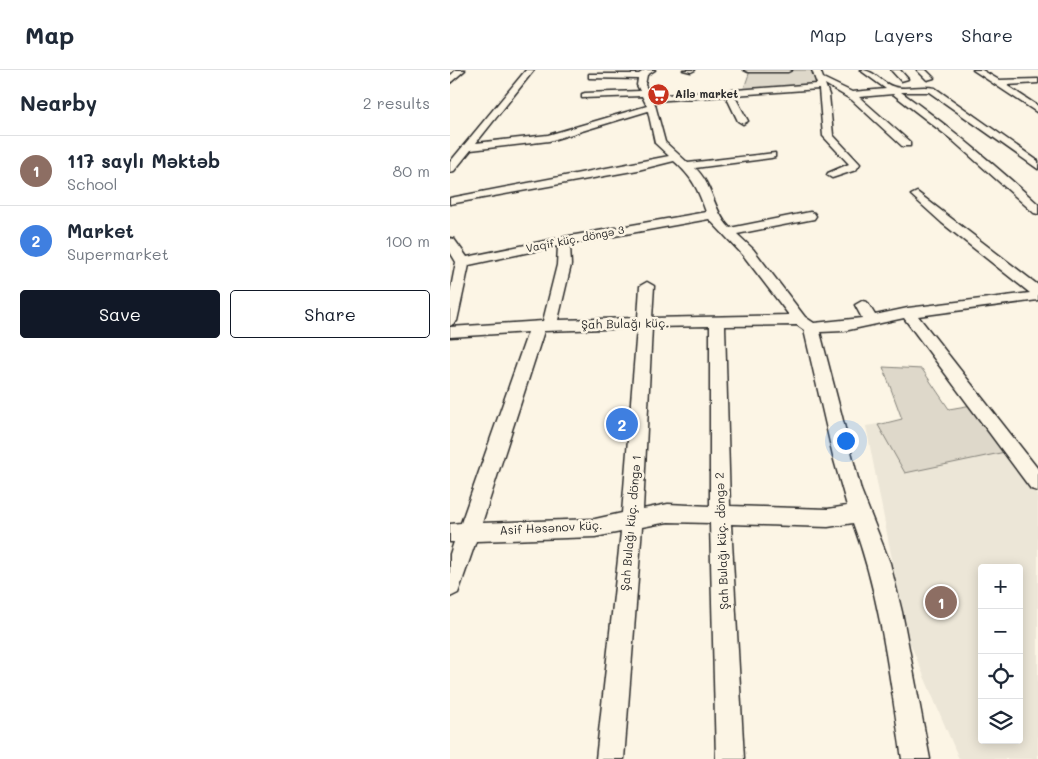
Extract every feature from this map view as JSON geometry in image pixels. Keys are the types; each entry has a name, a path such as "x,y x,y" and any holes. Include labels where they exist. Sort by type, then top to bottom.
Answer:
{"street":[{"path":"450,81 461,70"},
{"path":"450,169 530,70"},
{"path":"748,70 788,70"},
{"path":"816,70 822,83 826,101 828,136 855,164 852,168 832,175"},
{"path":"864,70 894,90 991,168 1038,210"},
{"path":"895,70 904,79"},
{"path":"921,70 930,78"},
{"path":"977,70 1038,110"},
{"path":"592,76 729,93 822,83 835,85 906,144"},
{"path":"998,83 1038,81"},
{"path":"467,147 557,136 647,84"},
{"path":"600,86 647,84"},
{"path":"586,96 647,84"},
{"path":"647,84 660,143 695,174 704,189 712,215 748,252 806,324 843,460 879,563 891,612 916,759"},
{"path":"849,95 923,88 932,90 1038,166"},
{"path":"729,93 743,122"},
{"path":"535,139 536,151"},
{"path":"450,201 638,167 771,155"},
{"path":"917,195 934,211 1014,270 1036,298"},
{"name":"Vaqif küç. döngə 3","path":"463,262 564,240 712,215"},
{"path":"728,232 810,216"},
{"path":"450,586 459,532 543,327 564,265 564,240"},
{"path":"450,242 463,262 450,321"},
{"name":"Şah Bulağı küç. döngə 1","path":"610,759 632,520 647,286"},
{"name":"Şah Bulağı küç.","path":"450,332 543,327 717,322 806,324 871,320 908,313 1036,298"},
{"path":"862,305 871,320"},
{"path":"908,313 1038,483"},
{"name":"Şah Bulağı küç. döngə 2","path":"717,322 720,514 730,759"},
{"name":"Asif Həsənov küç.","path":"459,532 595,528 668,513 828,518 860,513"}],"shaded area":[{"path":"813,70 818,85 743,91 750,71"},
{"path":"883,367 922,369 949,409 972,405 1005,452 905,473 878,425 902,419"},
{"path":"878,424 1005,452 1038,496 1038,759 959,759 907,636 866,426"}],"place":[{"name":"Ailә market","path":"659,94"},
{"name":"Market","path":"622,424"},
{"name":"117 saylı Məktəb","path":"941,602"}]}
